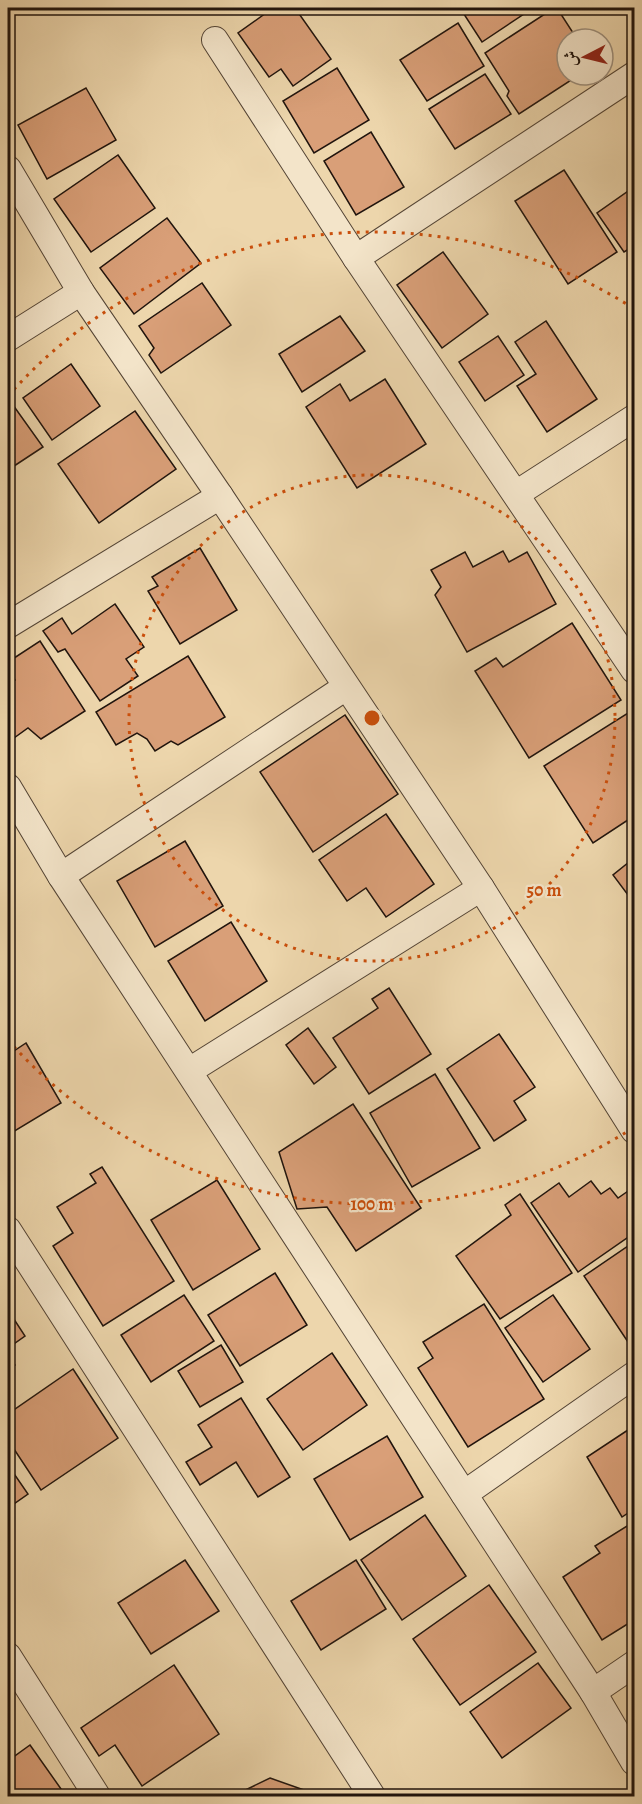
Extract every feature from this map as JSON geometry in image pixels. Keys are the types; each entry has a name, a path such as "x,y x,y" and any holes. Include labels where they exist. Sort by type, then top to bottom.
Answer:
{"street":[{"path":"215,40 356,258 634,670"},
{"path":"356,258 634,75"},
{"path":"8,169 81,292 481,888 634,1130"},
{"path":"8,338 81,292"},
{"path":"516,494 634,418"},
{"path":"8,625 220,496"},
{"path":"61,876 346,687"},
{"path":"8,788 61,876 464,1494 592,1692 634,1762"},
{"path":"189,1071 481,888"},
{"path":"8,1230 372,1797"},
{"path":"464,1494 634,1375"},
{"path":"8,1656 97,1797"},
{"path":"592,1692 634,1664"}],"building":[{"path":"273,8 295,8 331,59 293,86 281,69 269,77 238,33"},
{"path":"460,8 533,8 482,42"},
{"path":"554,8 557,8 569,27 555,27 555,87 561,87 519,114 507,96 509,91 485,53"},
{"path":"458,23 484,66 427,101 400,60"},
{"path":"337,68 369,120 314,153 283,101"},
{"path":"485,74 511,114 455,149 429,109"},
{"path":"86,88 116,140 47,179 18,125"},
{"path":"371,132 404,187 356,215 324,161"},
{"path":"118,155 155,208 91,252 54,199"},
{"path":"564,170 617,252 568,284 515,201"},
{"path":"634,187 634,246 624,252 597,213"},
{"path":"167,218 201,263 134,314 100,268"},
{"path":"443,252 488,314 442,348 397,285"},
{"path":"202,283 231,325 161,373 149,355 154,348 139,326"},
{"path":"340,316 365,351 302,392 279,354"},
{"path":"546,321 597,399 547,432 517,386 536,374 515,342"},
{"path":"498,336 524,375 485,401 459,362"},
{"path":"71,364 100,406 52,440 23,398"},
{"path":"385,379 426,444 357,488 306,407 340,384 350,401"},
{"path":"8,398 43,447 8,470"},
{"path":"135,411 176,469 99,523 58,464"},
{"path":"200,548 237,610 180,644 148,591 158,586 152,577"},
{"path":"503,551 509,562 527,552 556,604 467,652 435,595 441,587 431,570 465,552 473,567"},
{"path":"115,604 144,647 126,659 138,676 100,701 65,649 58,652 43,631 62,618 72,634"},
{"path":"572,623 621,700 529,758 475,671 496,658 503,667"},
{"path":"40,641 85,711 41,739 28,728 14,738 8,728 8,685 15,680 8,668 8,662"},
{"path":"188,656 225,717 178,745 171,741 155,751 147,739 137,733 116,745 96,712"},
{"path":"628,713 634,723 634,816 593,843 544,766"},
{"path":"345,715 398,794 313,852 260,772"},
{"path":"386,814 434,884 386,917 366,888 347,901 319,860"},
{"path":"185,841 223,906 155,947 117,881"},
{"path":"634,858 634,903 613,875"},
{"path":"231,922 267,981 205,1021 168,961"},
{"path":"389,988 431,1054 369,1094 333,1038 378,1008 372,999"},
{"path":"308,1028 336,1067 314,1084 286,1045"},
{"path":"499,1034 535,1087 514,1101 526,1120 494,1141 447,1069"},
{"path":"26,1043 61,1103 8,1135 8,1055"},
{"path":"435,1074 480,1148 412,1187 370,1113"},
{"path":"353,1104 421,1208 356,1251 327,1207 297,1209 279,1152"},
{"path":"102,1167 174,1281 103,1326 53,1246 73,1233 57,1207 96,1183 90,1174"},
{"path":"217,1180 260,1249 193,1290 151,1220"},
{"path":"591,1181 601,1194 610,1188 618,1198 631,1189 634,1195 634,1233 578,1272 531,1203 559,1183 569,1197"},
{"path":"520,1194 572,1273 500,1319 456,1256 511,1215 505,1205"},
{"path":"634,1242 634,1346 632,1348 584,1276"},
{"path":"275,1273 307,1325 240,1366 208,1315"},
{"path":"184,1295 214,1341 151,1382 121,1335"},
{"path":"553,1295 590,1349 543,1382 505,1328"},
{"path":"484,1304 544,1399 468,1447 418,1368 433,1358 423,1342"},
{"path":"8,1310 25,1336 8,1348"},
{"path":"221,1345 243,1382 200,1407 178,1371"},
{"path":"332,1353 367,1405 303,1450 267,1399"},
{"path":"8,1354 15,1365 8,1369"},
{"path":"73,1369 118,1438 41,1490 8,1440 8,1414"},
{"path":"241,1398 290,1477 258,1497 236,1462 200,1485 186,1462 212,1447 198,1425"},
{"path":"634,1426 634,1509 622,1517 587,1457"},
{"path":"387,1436 423,1497 350,1540 314,1479"},
{"path":"8,1465 28,1494 8,1508"},
{"path":"425,1515 466,1576 402,1620 361,1560"},
{"path":"627,1526 634,1537 634,1620 602,1640 563,1577 600,1553 595,1546"},
{"path":"185,1560 219,1611 151,1654 118,1603"},
{"path":"356,1560 386,1609 321,1650 291,1601"},
{"path":"489,1585 536,1652 460,1705 413,1639"},
{"path":"538,1663 571,1708 502,1758 470,1712"},
{"path":"174,1665 219,1734 142,1786 115,1745 99,1756 81,1728"},
{"path":"30,1745 66,1796 8,1796 8,1761"},
{"path":"270,1778 321,1796 233,1796"}]}
